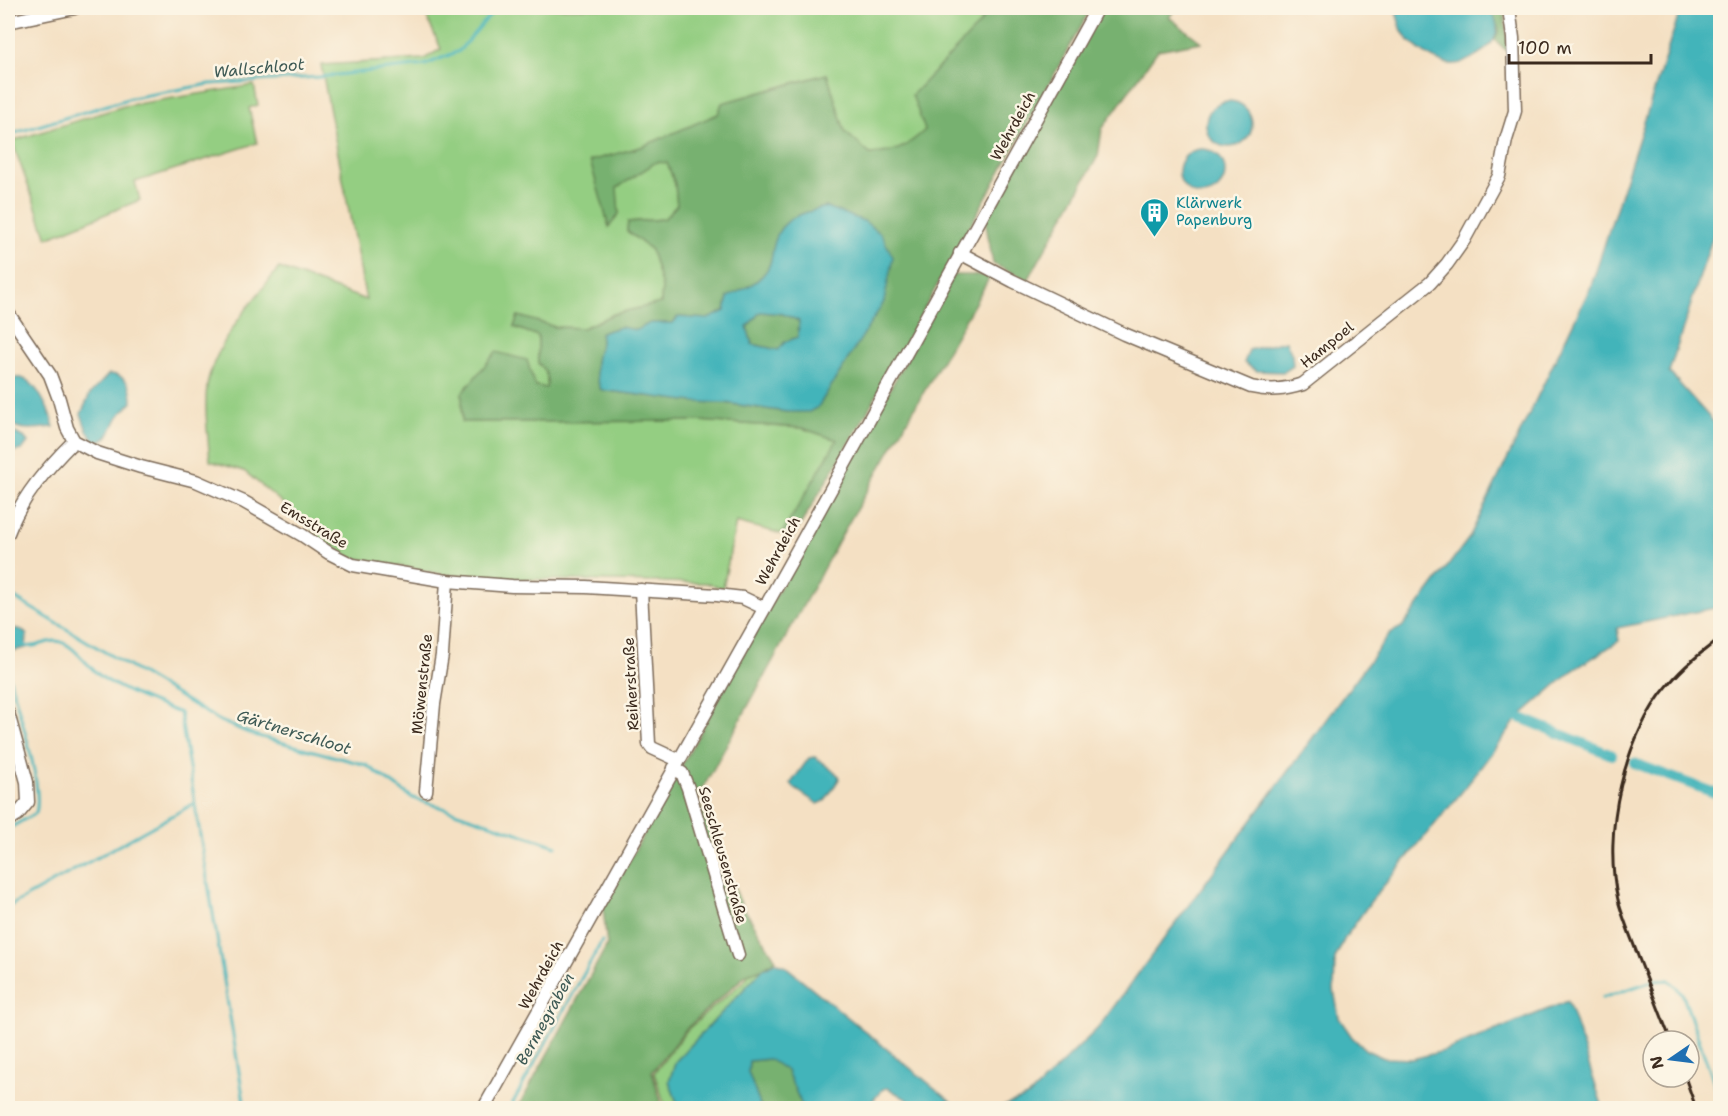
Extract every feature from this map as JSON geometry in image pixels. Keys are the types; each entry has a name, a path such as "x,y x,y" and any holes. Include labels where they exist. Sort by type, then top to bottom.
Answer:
{"street":[{"path":"8,22 75,8"},
{"name":"Wehrdeich","path":"484,1108 1097,8"},
{"name":"Hampoel","path":"960,253 1114,330 1251,387 1269,391 1287,390 1303,384 1355,340 1430,283 1464,240 1492,190 1499,176 1506,140 1515,111 1513,38 1509,8"},
{"path":"8,313 50,375 67,428 74,441 49,466 29,491 14,515 8,533"},
{"name":"Emsstraße","path":"74,441 98,453 141,468 196,481 244,501 329,553 353,565 447,581 512,586 641,590 743,598 764,608"},
{"name":"Möwenstraße","path":"426,790 434,704 442,655 447,581"},
{"name":"Reiherstraße","path":"641,590 649,744 676,764"},
{"path":"8,713 27,782 28,802 18,814 8,820"},
{"name":"Seeschleusenstraße","path":"676,764 688,788 738,955"}],"green space":[{"path":"432,8 990,8 978,26 926,130 903,148 886,154 870,154 845,132 827,74 722,103 719,114 641,147 590,161 619,214 616,188 656,162 667,162 675,184 677,205 664,219 628,222 627,231 651,250 662,287 661,303 614,314 583,328 555,327 518,316 514,327 538,336 538,363 546,375 546,388 535,386 462,422 699,421 802,428 838,440 782,534 736,522 723,588 706,583 514,579 447,575 355,558 354,560 321,538 244,471 210,461 206,393 210,373 231,330 279,268 366,300 321,65 424,59 441,49 424,11"},
{"path":"990,8 1091,8 857,430 792,539 782,534 837,440 802,428 699,421 462,422 462,393 496,352 527,360 535,386 546,388 546,375 538,363 538,336 514,327 518,316 555,327 583,328 614,314 661,303 662,287 651,250 627,231 628,222 664,219 677,205 675,184 667,163 656,162 617,188 619,214 609,227 590,161 641,147 718,114 722,103 827,74 845,132 870,154 894,150 906,145 925,130 912,95 978,26","holes":["826,207 850,356 818,407 787,412 601,390 596,370 601,343 600,333 620,327 637,330 650,323 673,323 678,317 708,319 725,311 728,297 756,282 766,271 778,233 783,226 795,217"]},
{"path":"1101,8 1177,8 1169,17 1201,42 1158,50 1102,129 1098,156 1028,280 993,264 985,219"},
{"path":"1487,8 1504,8 1508,52 1495,40 1499,29"},
{"path":"254,85 258,105 249,108 257,143 135,182 140,200 47,238 12,141 124,106"},
{"path":"953,275 991,275 844,531 697,799 741,904 776,960 762,969 747,974 686,1029 652,1072 663,1108 518,1108 607,945 603,908"},
{"path":"760,312 783,314 799,321 798,337 785,342 778,350 752,344 747,327"},
{"path":"763,969 676,1061 669,1081 679,1108 666,1108 654,1073 687,1030 747,978 747,974"},
{"path":"770,1059 787,1071 803,1108 761,1108 748,1072 749,1061"}],"water":[{"path":"1395,8 1487,8 1496,21 1496,34 1490,46 1484,51 1458,64 1448,64 1426,55 1408,39 1401,28"},
{"path":"1681,8 1720,8 1720,214 1669,372 1720,429 1720,607 1617,628 1619,641 1572,671 1518,718 1465,788 1371,901 1345,938 1335,959 1334,990 1339,1018 1352,1037 1366,1050 1384,1058 1412,1059 1444,1051 1568,1001 1603,1108 999,1108 1029,1096 1098,1028 1390,633 1402,627 1469,538 1591,286"},
{"path":"1229,101 1245,108 1252,124 1245,140 1229,147 1213,140 1206,124 1213,108"},
{"path":"1202,149 1218,156 1225,172 1218,188 1202,195 1186,188 1179,172 1186,156"},
{"path":"826,207 864,221 881,234 893,257 884,302 818,407 809,412 787,412 601,390 596,365 601,343 600,333 620,327 637,330 650,323 673,323 678,317 708,319 725,311 728,297 756,282 766,271 778,233 783,226 795,217","holes":["760,312 783,314 799,321 798,337 785,342 778,350 752,344 747,327"]},
{"path":"1286,341 1292,355 1293,366 1284,372 1257,371 1244,363 1249,350"},
{"path":"109,374 127,382 132,402 118,417 110,433 104,439 95,441 87,431 81,414 90,394"},
{"path":"23,378 39,393 54,427 25,429 12,423 8,408 8,380"},
{"path":"8,430 24,437 28,442 22,450 8,452"},
{"path":"8,627 22,630 27,635 26,648 8,652"},
{"path":"815,757 838,775 839,779 825,801 818,804 794,788 791,783 809,758"},
{"path":"776,962 785,966 959,1108 921,1108 888,1088 883,1089 866,1108 803,1108 787,1071 769,1059 749,1061 748,1072 761,1108 679,1108 669,1081 676,1061 763,969"}],"waterway":[{"name":"Wallschloot","path":"8,135 131,98 210,84 319,77 425,65 459,51 496,8"},
{"name":"Gärtnerschloot","path":"8,594 220,721 254,735 366,765 413,798 556,846"},
{"path":"24,646 29,647 52,641 66,644 103,678 131,693 180,713 245,1108"},
{"path":"8,672 33,764 37,800 36,813 8,829"},
{"path":"1506,712 1612,755"},
{"path":"1634,763 1720,795"},
{"path":"8,907 195,803"},
{"name":"Bermegraben","path":"510,1108 602,941"},
{"path":"1602,998 1653,981 1669,980 1682,993 1720,1099"}],"railway":[{"path":"1666,1029 1618,900 1614,874 1615,816 1629,757 1653,705 1681,671 1720,638"},
{"path":"1689,1089 1696,1108"}],"place":[{"name":"Klärwerk Papenburg","path":"1155,238"}]}
